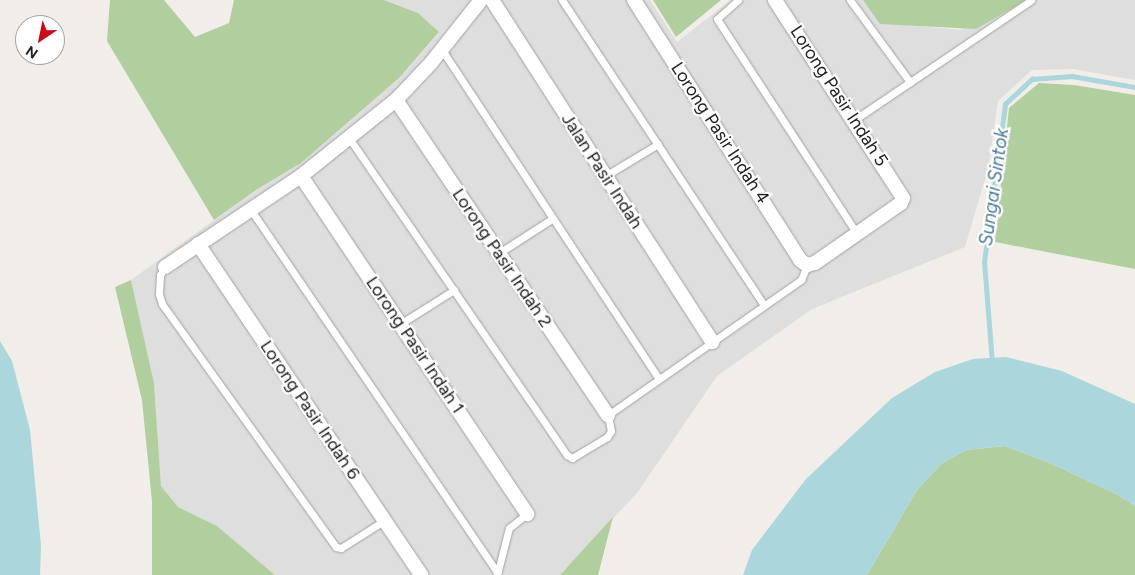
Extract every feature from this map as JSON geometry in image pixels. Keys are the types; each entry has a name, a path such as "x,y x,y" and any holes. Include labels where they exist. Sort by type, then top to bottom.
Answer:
{"street":[{"path":"165,267 301,176 396,100 442,50 481,0"},
{"name":"Jalan Pasir Indah","path":"492,0 712,342"},
{"name":"Lorong Pasir Indah 4","path":"634,0 800,260 807,265"},
{"name":"Lorong Pasir Indah 5","path":"776,0 902,192 903,198 901,203 857,234"},
{"name":"Lorong Pasir Indah 2","path":"396,100 608,416"},
{"name":"Lorong Pasir Indah 1","path":"301,176 527,514"},
{"path":"807,265 815,263 857,234"},
{"name":"Lorong Pasir Indah 6","path":"198,244 421,575"}],"lane":[{"path":"562,0 764,306"},
{"path":"738,0 717,19 857,234"},
{"path":"850,0 910,82"},
{"path":"854,120 1031,0"},
{"path":"442,50 659,379"},
{"path":"349,138 569,457 575,458 607,437 611,431 608,416 801,280 807,265"},
{"path":"605,176 658,144"},
{"path":"251,210 496,571 498,572 509,528 527,514"},
{"path":"499,253 553,218"},
{"path":"165,267 160,275 159,294 162,304 336,547 341,548 385,520"},
{"path":"400,324 454,290"}],"shaded area":[{"path":"384,0 650,0 677,42 731,0 879,0 897,24 961,30 1007,0 1135,0 1135,80 1073,69 1032,70 998,101 988,169 965,247 812,309 717,376 637,493 560,575 275,575 217,526 178,507 161,486 154,383 131,280 256,190 301,163 399,78 439,33 418,13"}],"green space":[{"path":"110,0 164,0 195,37 229,23 234,0 384,0 418,13 439,32 399,78 301,163 256,190 214,220 107,41"},
{"path":"653,0 721,0 676,37"},
{"path":"863,0 1026,0 976,29 880,24"},
{"path":"1039,83 1074,85 1135,95 1135,269 995,242 1009,108"},
{"path":"131,280 154,383 161,486 178,507 217,526 275,575 152,575 152,502 142,400 115,287"},
{"path":"1005,446 1050,463 1118,495 1135,506 1135,575 867,575 917,490 941,464 966,450"},
{"path":"613,517 598,575 560,575"}],"water":[{"path":"0,341 12,361 30,430 41,546 40,575 0,575"},
{"path":"1006,357 1062,371 1135,404 1135,506 1118,495 1050,463 1005,446 966,450 941,464 917,490 867,575 743,575 752,550 806,479 892,398 935,372 973,359"}],"waterway":[{"name":"Sungai Sintok","path":"992,363 984,262 1005,104 1032,79 1072,76 1135,87"}]}
